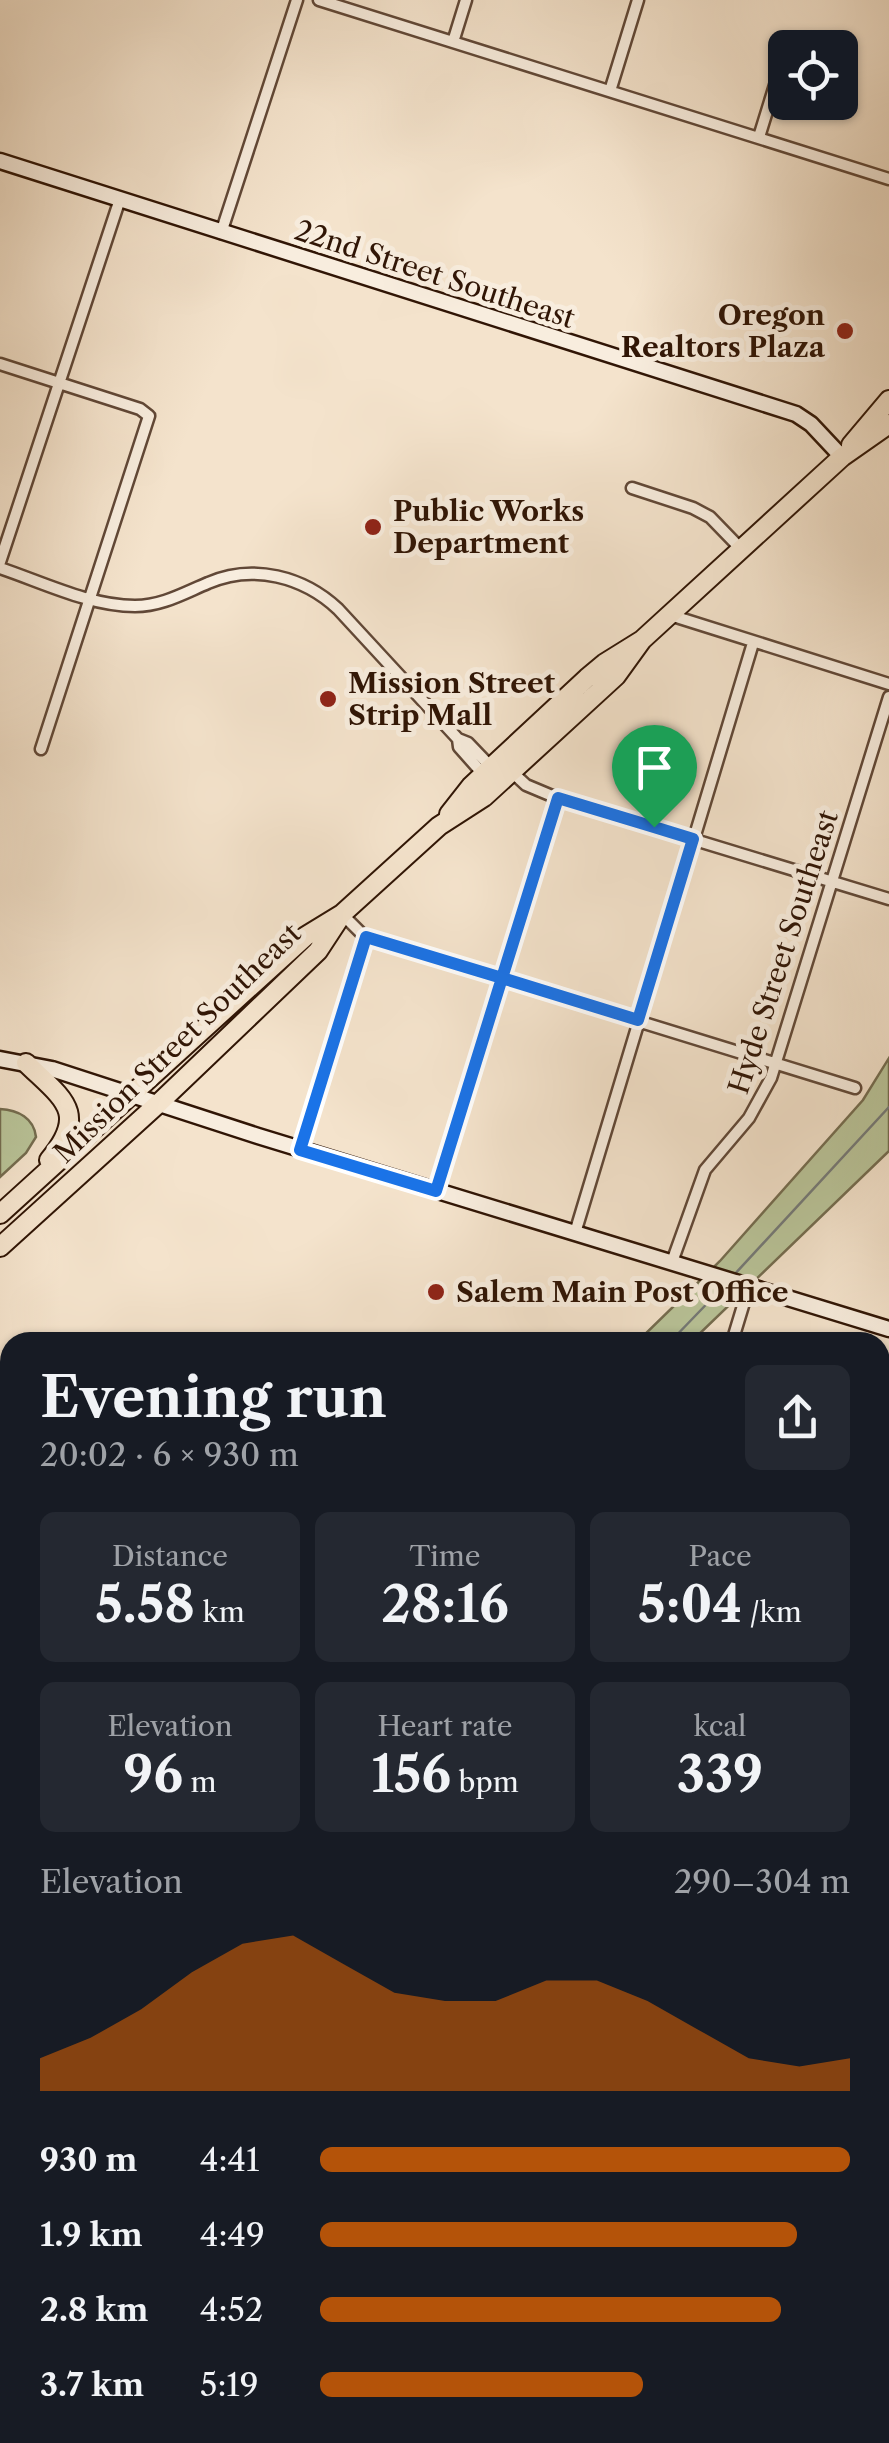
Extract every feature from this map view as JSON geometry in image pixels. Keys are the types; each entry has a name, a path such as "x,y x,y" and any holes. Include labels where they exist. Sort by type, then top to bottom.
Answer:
{"highway":[{"name":"Mission Street Southeast","path":"842,457 889,400"},
{"name":"Mission Street Southeast","path":"0,1214 306,936 342,914 439,826 487,771 605,663 642,640 842,457 889,424"},
{"name":"Mission Street Southeast","path":"439,826 512,772 616,676 642,640"},
{"path":"512,772 510,762 535,727"},
{"name":"Mission Street Southeast","path":"0,1247 318,951 342,914"},
{"path":"16,1198 65,1140 70,1127 70,1114 60,1096 26,1062"}],"street":[{"path":"222,233 297,0"},
{"path":"319,0 889,179"},
{"path":"453,42 466,0"},
{"path":"610,91 638,0"},
{"path":"759,137 768,108"},
{"name":"22nd Street Southeast","path":"0,160 796,414 842,457"},
{"path":"120,199 0,565 114,604 145,606 227,576 264,574 316,590 338,608 458,739 468,743 487,771"},
{"path":"0,364 140,409 149,416 41,749"},
{"path":"632,488 710,517 741,549"},
{"path":"670,616 889,684"},
{"path":"574,1234 753,644"},
{"name":"Hyde Street Southeast","path":"672,1262 705,1170 759,1104 889,697"},
{"path":"512,772 526,786 558,798 889,900"},
{"path":"436,1191 558,798"},
{"path":"342,914 366,937 856,1088"},
{"path":"300,1150 366,937"},
{"path":"0,1059 26,1062 160,1102 300,1150 889,1329"},
{"path":"735,1332 750,1286"}],"green space":[{"path":"889,1058 889,1151 701,1332 647,1332 720,1261 863,1100"},
{"path":"0,1109 24,1116 36,1137 26,1153 0,1177"}],"waterway":[{"path":"733,1276 889,1107"},
{"path":"680,1332 724,1286"}],"place":[{"name":"Oregon Realtors Plaza","path":"845,331"},
{"name":"Public Works Department","path":"373,527"},
{"name":"Mission Street Strip Mall","path":"328,699"},
{"name":"Salem Main Post Office","path":"436,1292"}],"route":[{"path":"654,827 558,798 502,978 366,937 300,1150 436,1191 502,978 638,1020 693,839 654,827"}]}
